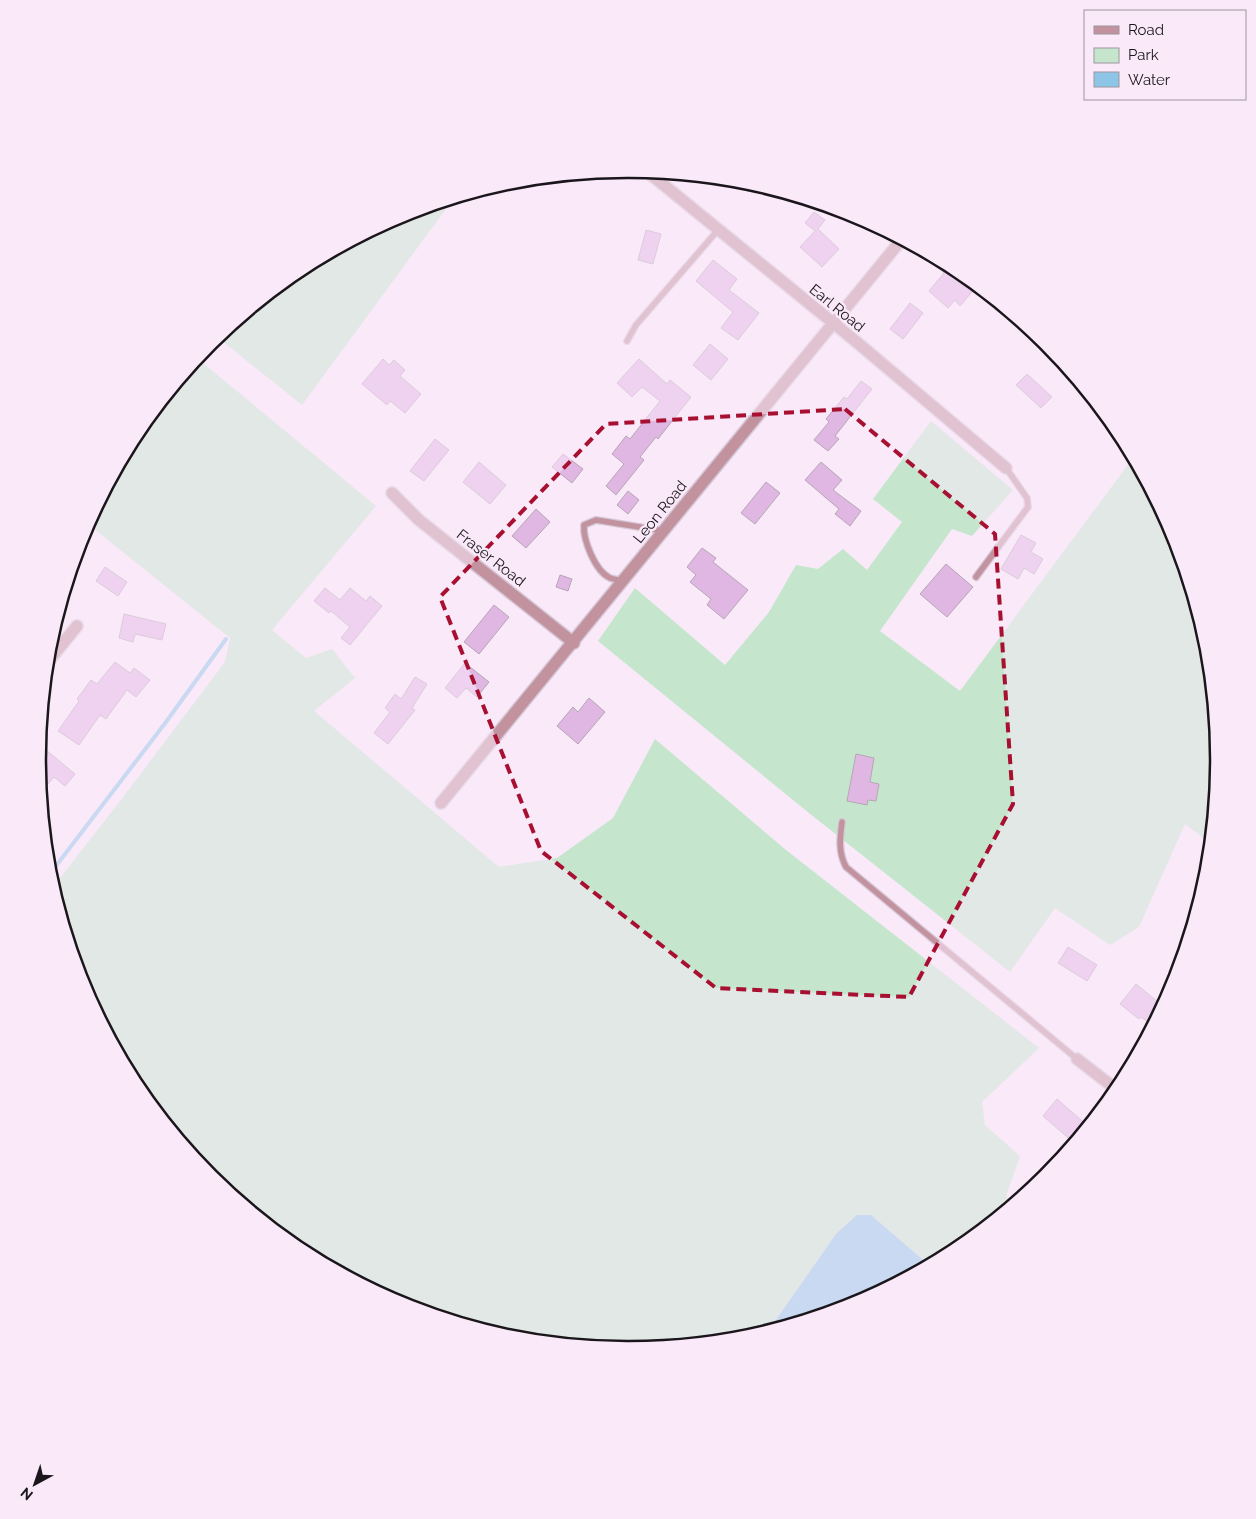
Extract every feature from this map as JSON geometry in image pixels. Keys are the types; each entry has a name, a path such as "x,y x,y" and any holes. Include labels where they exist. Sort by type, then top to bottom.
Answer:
{"street":[{"name":"Earl Road","path":"656,179 1006,468"},
{"name":"Leon Road","path":"441,803 574,643 622,581 898,245"},
{"name":"Fraser Road","path":"392,493 419,520 574,643"},
{"path":"56,652 77,626"},
{"path":"1077,1059 1111,1085"}],"lane":[{"path":"627,341 636,325 718,230"},
{"path":"976,577 1028,507 1027,498 1006,468"},
{"path":"622,581 609,578 600,570 584,534 584,524 596,520 664,530"},
{"path":"842,822 840,849 841,857 846,867 1077,1059"}],"highlighted area":[{"path":"845,409 995,534 1013,804 909,997 716,988 541,851 440,597 606,424"}],"green space":[{"path":"447,207 302,405 223,342 244,322 274,298 337,256 405,222"},
{"path":"203,363 376,506 272,630 306,658 332,649 355,678 314,711 499,867 557,858 613,818 655,739 786,850 1039,1048 982,1102 985,1125 1020,1156 1006,1196 1009,1199 982,1221 923,1260 871,1215 836,1234 774,1322 741,1330 666,1340 590,1340 515,1330 477,1321 405,1297 371,1281 337,1263 274,1221 244,1197 217,1171 166,1114 144,1083 106,1017 91,982 77,946 59,880 225,662 230,638 94,529 106,502 144,436 166,405"},
{"path":"931,421 1013,490 972,536 952,529 880,631 960,691 1129,464 1150,502 1179,573 1199,646 1209,721 1209,798 1204,839 1185,824 1139,927 1110,945 1055,908 1010,972 809,813 598,641 635,588 725,665 769,612 796,565 818,569 843,549 867,570 902,522 873,499"}],"water":[{"path":"857,1215 871,1215 923,1260 851,1297 774,1322 836,1234"}],"building":[{"path":"814,212 825,220 818,229 839,249 822,267 800,247 815,231 805,223"},
{"path":"646,230 661,234 653,264 638,260"},
{"path":"713,260 737,279 729,290 759,313 738,340 721,328 733,312 696,281"},
{"path":"937,268 973,291 960,306 955,300 948,308 929,291 944,273"},
{"path":"910,303 923,313 903,339 890,329"},
{"path":"710,344 728,359 711,380 693,365"},
{"path":"383,359 389,365 394,360 405,370 400,376 421,394 405,413 390,401 387,405 362,384"},
{"path":"639,359 667,384 670,380 691,397 658,439 656,437 640,457 644,460 616,495 606,486 624,464 612,454 626,436 630,439 660,401 642,387 632,397 617,383"},
{"path":"1027,374 1052,397 1041,408 1016,385"},
{"path":"861,381 872,389 835,436 839,439 828,451 814,440 829,422 826,419 844,397 847,399"},
{"path":"435,439 449,450 424,481 410,471"},
{"path":"563,454 583,469 572,483 552,467"},
{"path":"479,462 506,485 490,504 463,482"},
{"path":"821,462 842,480 833,490 861,511 850,526 835,514 839,509 805,480"},
{"path":"766,482 780,493 755,524 741,513"},
{"path":"628,491 639,500 628,514 617,505"},
{"path":"536,509 550,522 526,548 512,536"},
{"path":"1021,535 1036,543 1031,552 1043,559 1034,574 1024,568 1018,579 1001,569"},
{"path":"702,548 716,558 713,562 748,590 724,619 707,605 711,599 690,582 696,575 687,567"},
{"path":"946,564 973,587 947,617 920,594"},
{"path":"105,567 127,582 118,596 96,581"},
{"path":"560,575 572,579 568,591 556,587"},
{"path":"325,588 340,600 350,588 366,601 370,596 382,606 350,645 341,638 350,627 331,611 329,613 314,601"},
{"path":"494,605 509,617 479,654 464,642"},
{"path":"124,614 166,624 162,640 135,634 133,642 119,638"},
{"path":"115,662 130,673 134,668 150,680 136,697 127,690 106,719 100,715 79,745 58,731 91,680 97,684"},
{"path":"465,663 489,682 477,697 466,688 457,698 445,688"},
{"path":"415,677 427,684 412,708 415,710 388,744 374,733 390,712 385,708 395,694 401,699"},
{"path":"589,698 605,712 578,744 557,726 573,707 578,712"},
{"path":"46,750 75,774 65,786 54,777 47,785"},
{"path":"856,754 874,758 870,782 879,784 876,801 868,800 867,805 847,801"},
{"path":"1068,947 1097,965 1087,981 1058,963"},
{"path":"1136,984 1157,1001 1147,1022 1141,1017 1139,1019 1120,1004"},
{"path":"1057,1099 1083,1122 1069,1139 1043,1116"}],"waterway":[{"path":"56,866 166,722 226,639"}]}
